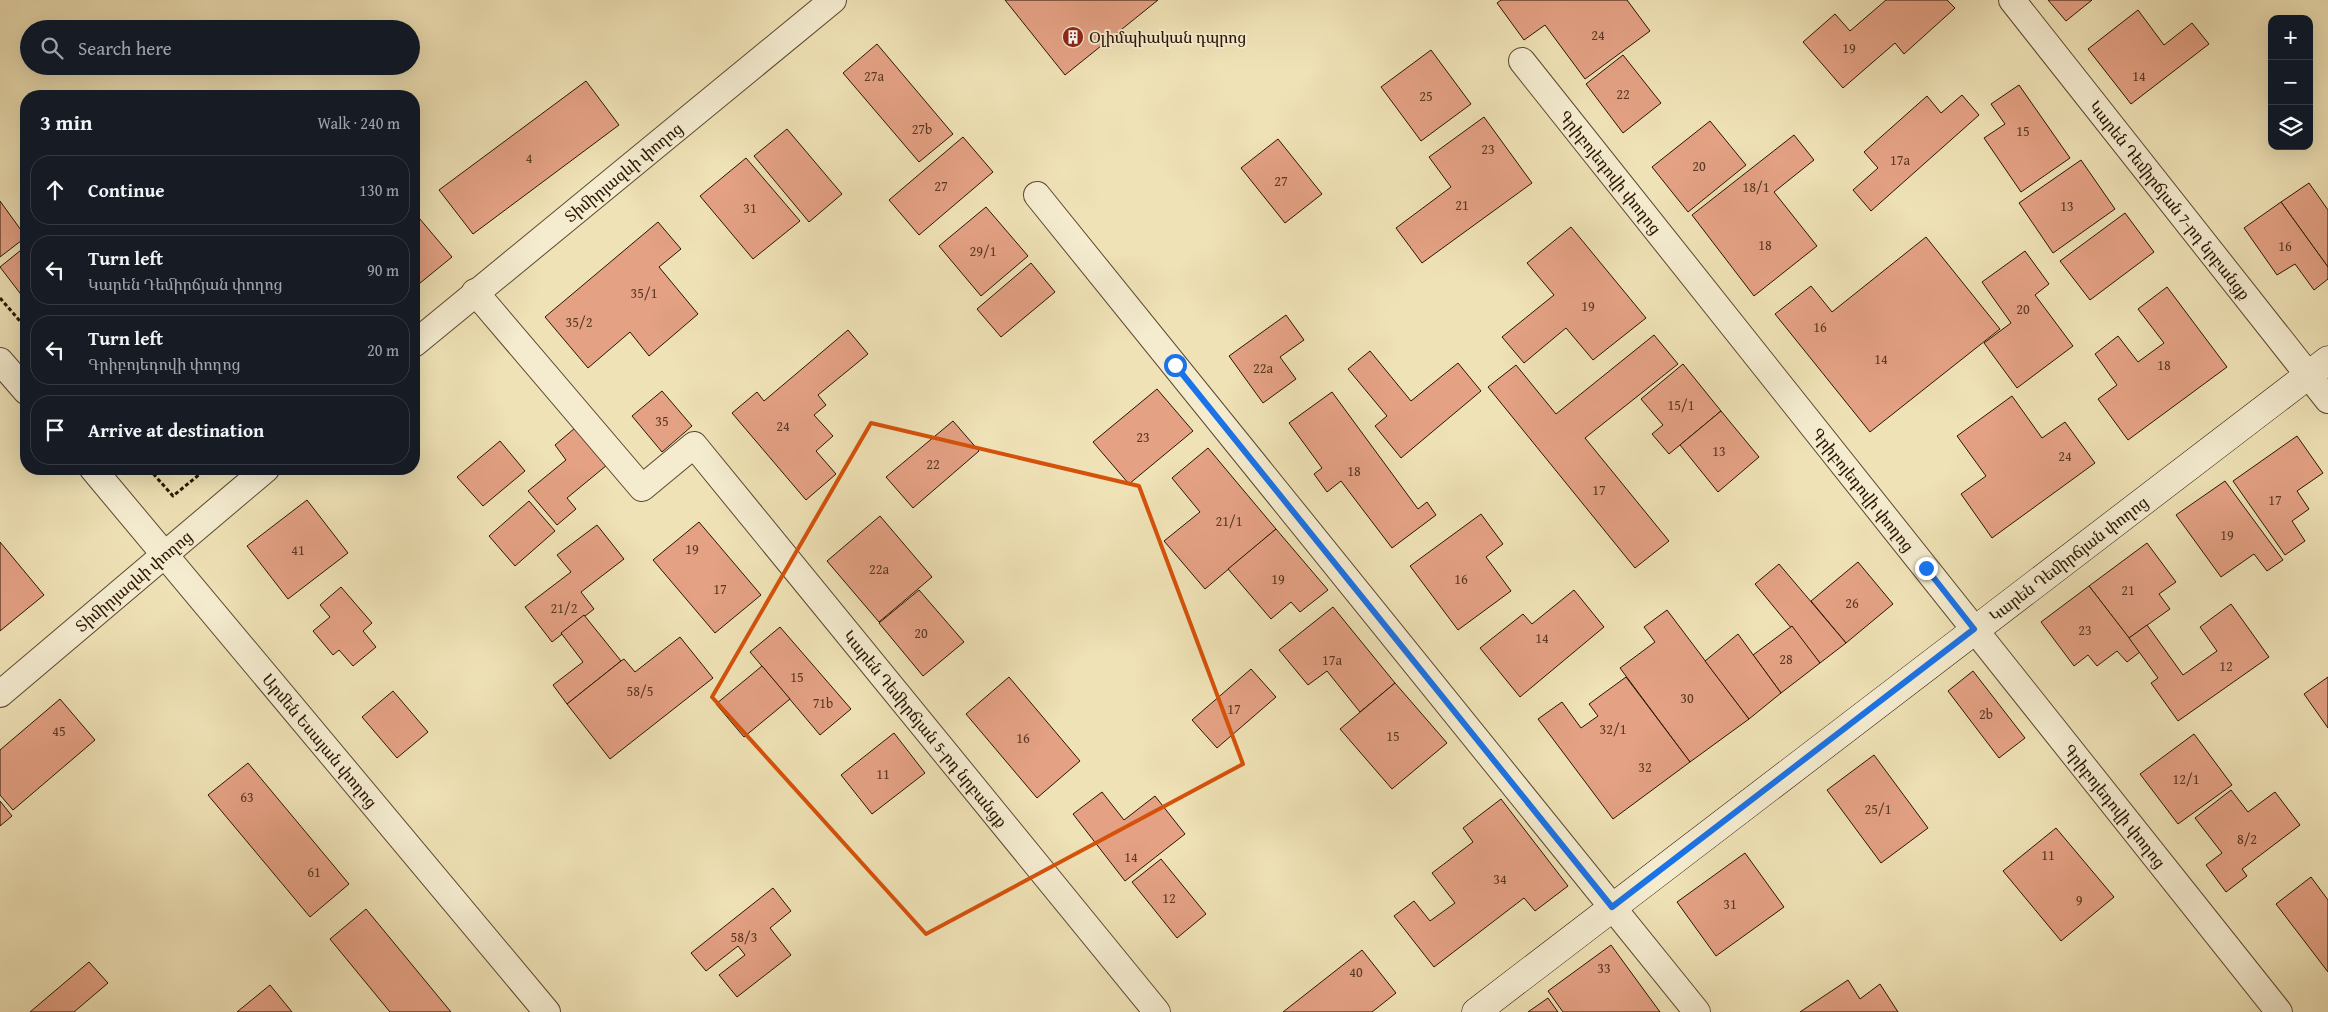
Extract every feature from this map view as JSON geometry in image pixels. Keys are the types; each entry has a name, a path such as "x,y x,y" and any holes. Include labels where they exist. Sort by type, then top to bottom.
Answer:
{"street":[{"name":"Տիմիրյազևի փողոց","path":"420,339 833,0"},
{"name":"Կարեն Դեմիրճյան 7-րդ նրբանցք","path":"2012,0 2318,368 2328,400"},
{"name":"Գրիբոյեդովի փողոց","path":"1522,61 2279,1012"},
{"path":"1037,195 1697,1012"},
{"name":"Կարեն Դեմիրճյան 5-րդ նրբանցք","path":"475,292 642,488 694,445 1157,1012"},
{"path":"0,361 20,385"},
{"name":"Կարեն Դեմիրճյան փողոց","path":"1476,1012 1974,629 2318,368"},
{"name":"Արմեն Եսայան փողոց","path":"98,475 547,1012"},
{"name":"Տիմիրյազևի փողոց","path":"0,694 259,475"}],"path":[{"path":"0,298 20,321"},
{"path":"154,475 173,496 199,475"}],"highlighted area":[{"path":"871,423 1139,486 1243,764 926,934 712,697"}],"building":[{"name":"Օլիմպիական դպրոց","path":"1005,0 1158,0 1065,75"},
{"path":"1501,0 1627,0 1650,31 1585,79 1545,25 1524,40 1497,3"},
{"path":"1886,0 1947,0 1955,8 1904,54 1895,43 1843,88 1803,42 1835,14 1850,31"},
{"path":"2048,0 2092,0 2066,21"},
{"path":"2138,10 2164,45 2192,23 2209,44 2131,104 2088,49"},
{"path":"877,44 953,134 919,162 843,73"},
{"path":"1431,50 1471,104 1421,141 1381,87"},
{"path":"1623,55 1661,103 1623,133 1586,84"},
{"path":"586,81 619,125 473,234 439,190"},
{"path":"2019,85 2070,158 2021,192 1984,138 2005,124 1991,104"},
{"path":"1962,95 1979,115 1871,211 1853,190 1878,168 1864,152 1927,96 1941,113"},
{"path":"1484,117 1532,183 1422,263 1396,228 1451,187 1429,157"},
{"path":"1710,121 1746,165 1688,212 1652,167"},
{"path":"787,129 842,194 809,222 754,156"},
{"path":"1794,135 1814,160 1774,192 1817,246 1754,296 1692,215"},
{"path":"963,137 993,172 919,235 889,200"},
{"path":"1278,139 1322,194 1285,223 1241,168"},
{"path":"746,158 800,221 753,259 700,196"},
{"path":"2081,160 2115,209 2053,253 2019,203"},
{"path":"2309,183 2328,210 2328,267 2281,202"},
{"path":"0,201 20,229 20,242 0,257"},
{"path":"2281,202 2328,267 2328,279 2314,290 2295,264 2277,275 2244,228"},
{"path":"986,207 1028,256 981,296 939,246"},
{"path":"2125,213 2154,252 2090,300 2060,261"},
{"path":"420,219 452,257 420,283"},
{"path":"658,222 681,249 659,267 698,314 649,356 630,332 588,368 545,317"},
{"path":"1571,227 1646,318 1593,360 1566,328 1524,363 1502,337 1554,295 1527,263"},
{"path":"1926,237 2000,329 1870,432 1775,314 1811,286 1832,312"},
{"path":"20,251 20,293 0,267"},
{"path":"2025,251 2049,284 2035,295 2073,346 2017,388 1984,343 2011,323 1982,282"},
{"path":"1031,263 1055,292 1001,337 977,309"},
{"path":"2167,287 2227,367 2128,440 2098,399 2117,385 2095,354 2118,336 2138,362 2164,343 2138,309"},
{"path":"1286,315 1304,340 1280,357 1296,379 1263,403 1229,356"},
{"path":"848,330 868,354 818,395 826,405 814,415 833,436 816,451 836,474 806,500 732,413 757,392 764,401"},
{"path":"1654,335 1678,364 1585,438 1669,541 1635,568 1488,387 1516,365 1556,414"},
{"path":"1370,351 1411,401 1458,363 1481,391 1401,458 1375,426 1387,416 1348,369"},
{"path":"1683,364 1721,411 1669,454 1652,434 1663,425 1641,399"},
{"path":"1157,389 1193,431 1129,484 1093,442"},
{"path":"662,391 692,426 662,452 632,416"},
{"path":"1332,392 1418,509 1427,502 1436,515 1392,548 1341,481 1327,492 1314,474 1322,468 1289,423"},
{"path":"2012,396 2042,438 2065,422 2095,463 1992,538 1961,494 1986,476 1957,436"},
{"path":"1721,411 1759,457 1718,492 1680,445"},
{"path":"953,421 979,451 913,508 886,477"},
{"path":"575,428 607,465 567,498 576,509 557,525 528,491 566,460 555,445"},
{"path":"2297,436 2323,473 2297,491 2309,509 2292,521 2305,541 2285,555 2233,481"},
{"path":"500,441 525,471 483,506 457,477"},
{"path":"1208,448 1276,529 1205,589 1164,541 1200,512 1172,478"},
{"path":"2225,481 2283,560 2267,571 2254,554 2221,577 2176,515"},
{"path":"307,500 348,553 288,599 247,546"},
{"path":"529,501 555,531 515,566 489,536"},
{"path":"1481,514 1503,544 1486,557 1511,591 1458,630 1410,566"},
{"path":"880,516 932,577 879,622 827,561"},
{"path":"699,522 761,595 715,633 653,560"},
{"path":"597,525 624,559 581,592 594,609 552,642 525,607 571,572 557,555"},
{"path":"1276,529 1328,590 1300,612 1291,602 1271,619 1228,569"},
{"path":"0,542 44,595 0,631"},
{"path":"2147,543 2176,582 2159,594 2170,609 2129,638 2089,586"},
{"path":"1858,562 1893,604 1846,643 1811,601"},
{"path":"1779,564 1846,643 1820,663 1755,584"},
{"path":"2089,586 2140,652 2127,662 2117,651 2097,666 2088,655 2074,666 2041,622"},
{"path":"341,587 372,623 363,631 376,647 353,666 339,650 333,655 313,631 330,617 320,605"},
{"path":"919,590 964,642 923,676 879,623"},
{"path":"1574,590 1604,627 1520,697 1480,648 1523,614 1532,624"},
{"path":"2231,604 2269,657 2178,721 2151,683 2158,678 2129,638 2147,625 2183,675 2217,651 2200,627"},
{"path":"1333,607 1395,683 1360,712 1327,671 1308,685 1279,650"},
{"path":"1667,610 1749,719 1690,762 1620,668 1655,642 1644,627"},
{"path":"584,615 621,661 567,704 553,685 583,662 561,633"},
{"path":"1792,626 1820,663 1781,693 1753,655"},
{"path":"780,627 851,709 820,735 750,652"},
{"path":"1738,634 1781,693 1749,719 1705,661"},
{"path":"680,637 713,678 610,759 567,704 624,659 635,672"},
{"path":"762,666 790,699 744,737 716,704"},
{"path":"1251,669 1276,697 1217,748 1192,720"},
{"path":"1973,671 2025,738 1999,758 1948,691"},
{"path":"1009,677 1080,761 1037,798 966,714"},
{"path":"1626,677 1690,762 1613,819 1538,719 1562,702 1581,728 1598,716 1589,704"},
{"path":"2328,677 2328,728 2304,694"},
{"path":"1395,683 1447,743 1392,789 1340,729"},
{"path":"393,691 428,732 397,758 362,717"},
{"path":"60,699 95,740 13,810 0,795 0,750"},
{"path":"894,733 925,773 872,814 841,775"},
{"path":"2194,734 2232,785 2178,824 2140,774"},
{"path":"1874,755 1928,828 1881,863 1827,790"},
{"path":"248,763 349,884 310,917 208,795"},
{"path":"2231,790 2248,812 2275,792 2300,825 2242,869 2247,876 2226,892 2206,865 2222,853 2195,818"},
{"path":"1102,792 1124,820 1155,796 1185,834 1125,881 1073,814"},
{"path":"1501,799 1568,886 1535,911 1524,898 1434,967 1394,916 1414,901 1430,921 1455,903 1432,873 1473,842 1463,828"},
{"path":"0,801 12,816 0,826"},
{"path":"2056,828 2114,897 2061,941 2003,871"},
{"path":"1745,853 1784,907 1716,956 1677,902"},
{"path":"1161,859 1206,914 1177,938 1132,882"},
{"path":"2311,877 2328,900 2328,972 2276,904"},
{"path":"773,888 791,911 770,928 791,955 737,997 719,975 745,955 738,946 706,971 691,953"},
{"path":"366,909 451,1012 390,1012 330,939"},
{"path":"1611,945 1660,1012 1563,1012 1548,991"},
{"path":"1362,950 1396,993 1372,1012 1283,1012"},
{"path":"89,962 108,983 74,1012 30,1012"},
{"path":"1848,980 1860,999 1880,984 1898,1012 1800,1012"},
{"path":"270,985 292,1012 237,1012"},
{"path":"1548,998 1558,1012 1528,1012"}],"place":[{"name":"Օլիմպիական դպրոց","path":"1073,37"}],"route":[{"path":"1175,365 1612,907 1974,629 1926,568"}]}
